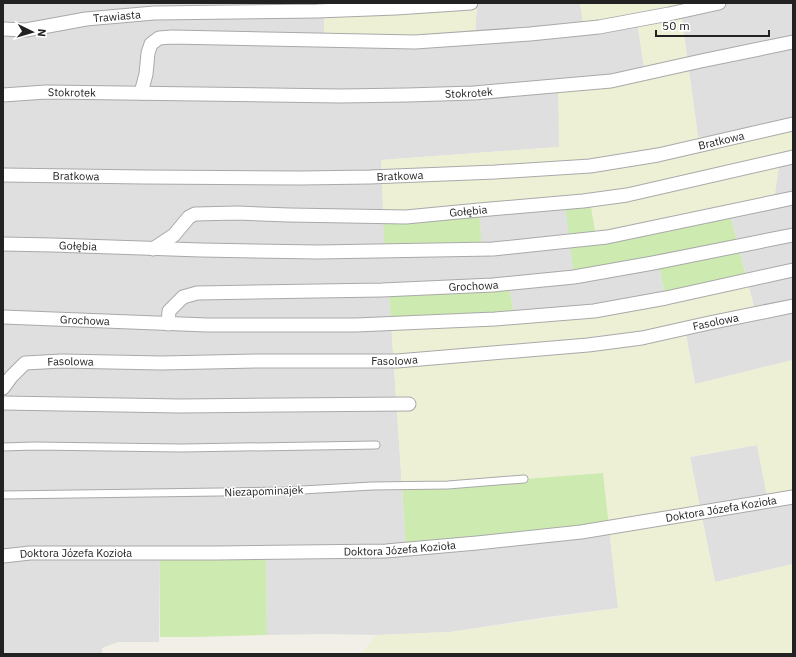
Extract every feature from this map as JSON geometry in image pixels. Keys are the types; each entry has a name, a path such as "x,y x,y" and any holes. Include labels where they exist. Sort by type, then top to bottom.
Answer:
{"street":[{"name":"Trawiasta","path":"3,29 26,30 86,19 154,13 317,11 471,3"},
{"path":"141,93 146,74 148,53 151,44 159,38 172,37 415,42 530,34 599,27 719,3"},
{"name":"Stokrotek","path":"3,95 46,92 340,96 474,93 611,81 793,42"},
{"name":"Bratkowa","path":"3,175 301,178 503,172 590,166 658,155 793,124"},
{"name":"Gołębia","path":"152,249 174,235 189,217 195,214 237,213 406,217 583,201 627,195 793,158"},
{"name":"Gołębia","path":"3,244 152,249 318,252 493,249 607,237 793,198"},
{"name":"Grochowa","path":"168,324 169,311 183,297 197,292 389,290 493,285 574,277 653,263 793,234"},
{"name":"Grochowa","path":"3,317 207,325 356,325 495,320 594,311 666,298 793,270"},
{"name":"Fasolowa","path":"3,388 10,377 25,363 62,361 161,363 412,359 588,345 642,338 793,306"},
{"path":"3,403 180,406 409,404"},
{"name":"Doktora Józefa Kozioła","path":"3,556 30,553 386,551 581,532 793,497"}],"lane":[{"path":"3,447 182,448 376,445"},
{"name":"Niezapominajek","path":"3,495 284,491 372,486 448,485 524,479"}],"shaded area":[{"path":"3,3 324,3 324,40 475,37 477,3 580,3 584,29 637,20 645,74 559,147 381,160 482,249 479,210 565,203 658,262 666,298 515,318 508,284 389,290 406,549 609,527 618,608 450,632 376,635 267,635 266,553 160,554 159,642 118,642 102,648 102,654 3,654"},
{"path":"719,3 793,3 793,124 739,137 698,137 681,12"},
{"path":"793,157 793,360 695,384 685,328 756,314 729,211 780,160"},
{"path":"757,445 768,501 793,497 793,564 715,582 690,457"}],"green space":[{"path":"324,3 477,3 475,38 324,40"},
{"path":"580,3 719,3 681,12 698,137 739,137 793,124 793,157 780,160 774,201 596,238 590,201 383,216 381,160 559,147 558,86 645,73 637,20 584,29"},
{"path":"590,200 596,238 729,211 747,280 666,298 658,262 574,277 565,203"},
{"path":"479,210 482,249 385,251 383,216"},
{"path":"747,280 756,314 685,329 695,384 793,360 793,497 768,501 757,445 690,457 715,582 793,564 793,654 361,654 376,635 450,632 618,608 603,473 448,485 402,486 391,324 594,311"},
{"path":"508,283 515,318 391,324 389,290"},
{"path":"603,473 609,527 406,549 402,486 448,485"},
{"path":"160,553 266,553 267,635 160,637"}]}
